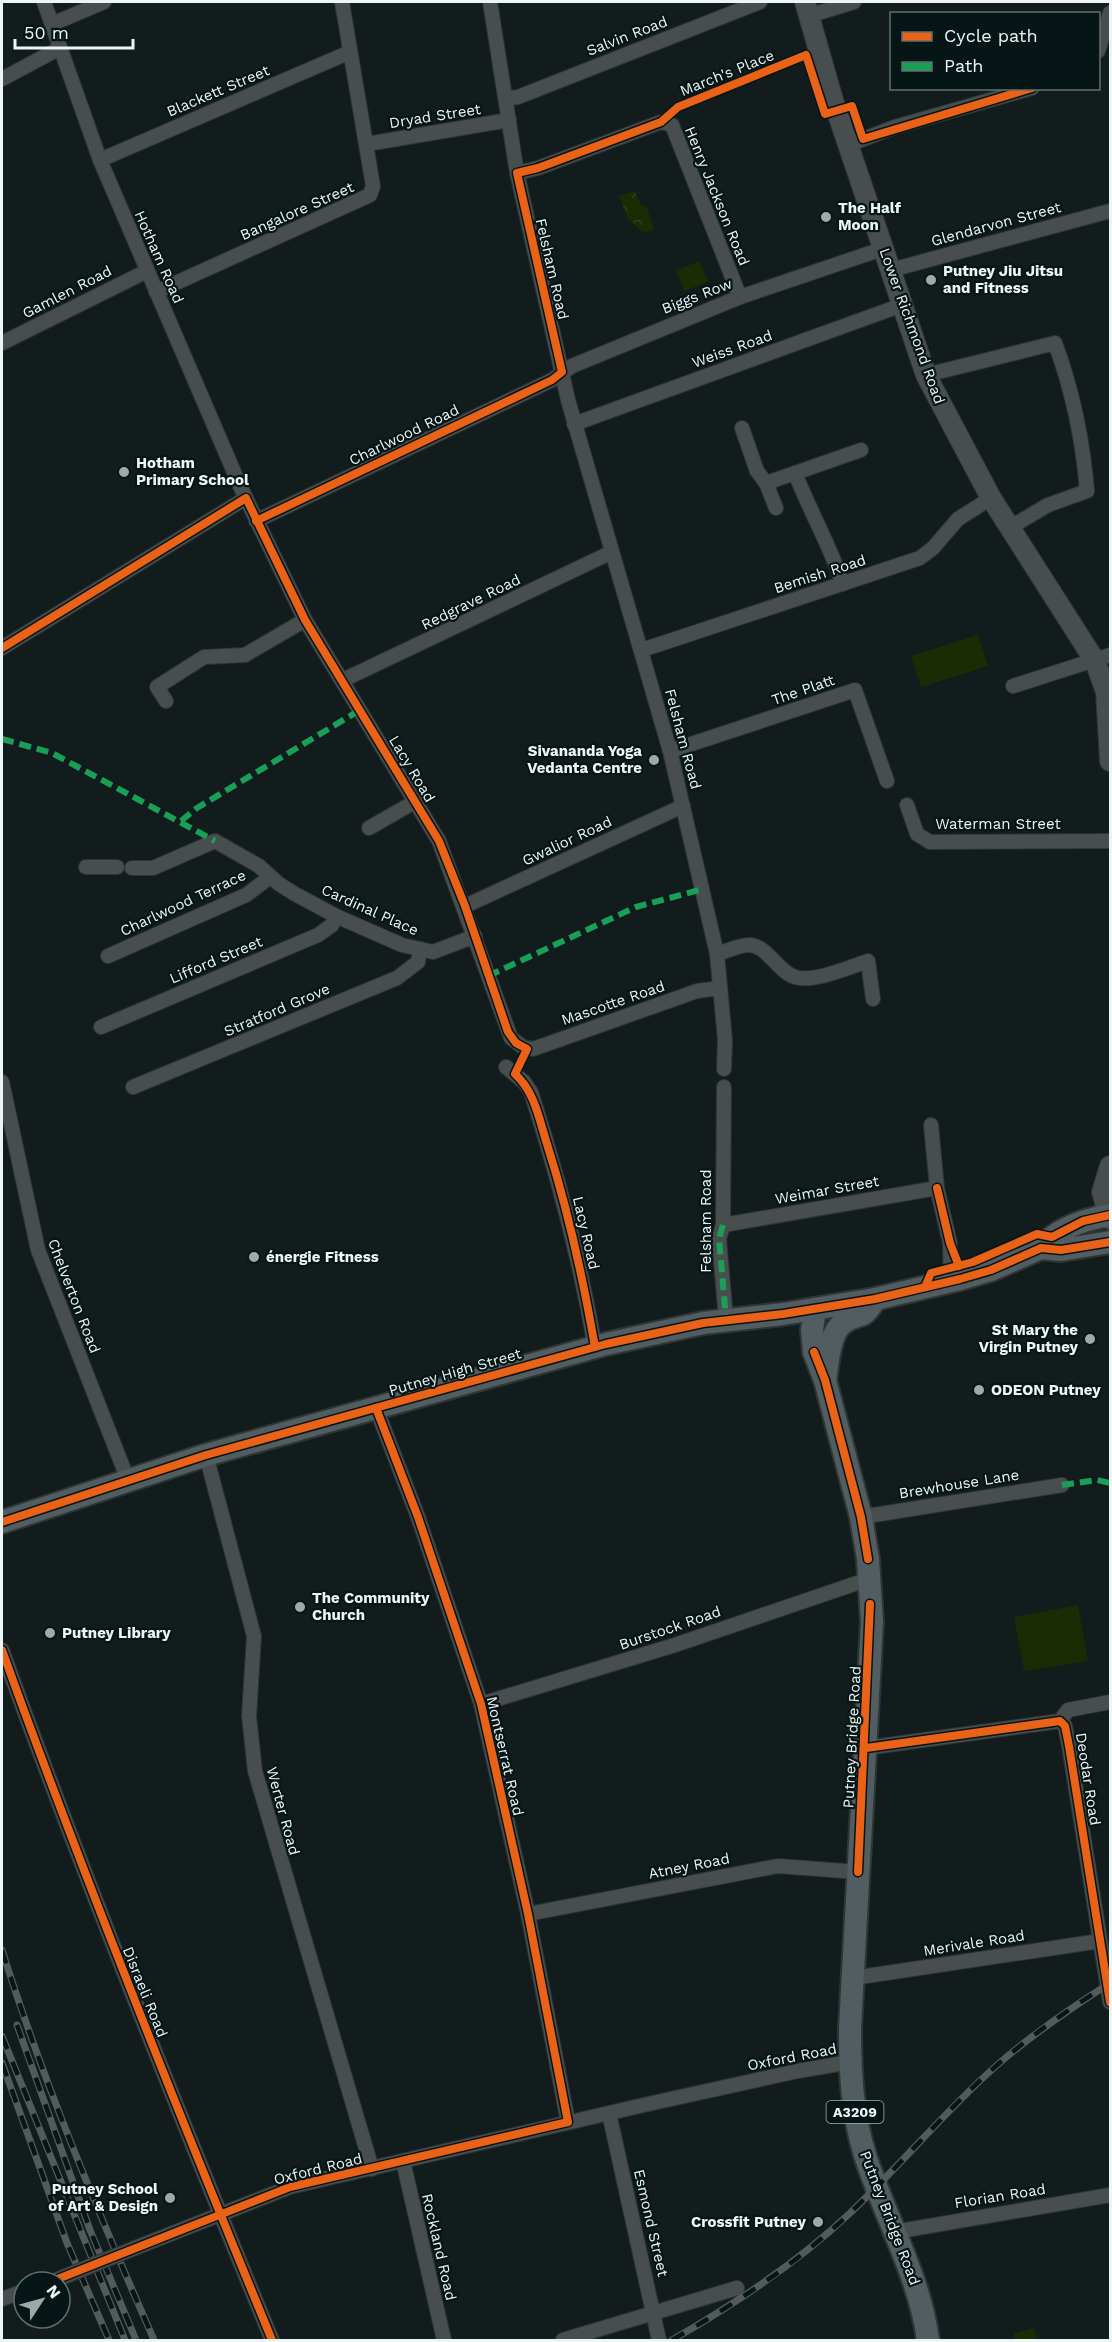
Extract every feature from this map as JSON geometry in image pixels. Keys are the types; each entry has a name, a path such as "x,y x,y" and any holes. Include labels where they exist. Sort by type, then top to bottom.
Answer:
{"main road":[{"name":"Lower Richmond Road","path":"807,9 848,145 926,375 1009,528 1103,658 1110,761"},
{"path":"1110,1166 1102,1192 1110,1219"},
{"path":"1041,1248 1052,1237 1080,1223 1110,1214"},
{"name":"Putney High Street","path":"2,1522 206,1455 595,1347 726,1319 815,1309 875,1299 951,1282 991,1270 1041,1248 1061,1250 1110,1242"},
{"name":"Putney Bridge Road","path":"825,1380 836,1331 843,1323 866,1314 875,1299"},
{"name":"Putney Bridge Road","path":"815,1309 812,1329 814,1352 825,1380 861,1517 872,1622 850,2062 855,2111 865,2155 923,2306 928,2340"}],"street":[{"name":"Hotham Road","path":"44,2 100,160 256,521"},
{"path":"52,24 104,2"},
{"name":"Bangalore Street","path":"156,292 370,195 373,186 367,144 342,2"},
{"name":"Felsham Road","path":"490,2 517,173 574,424 642,650 683,806 717,954 724,1069"},
{"name":"Salvin Road","path":"506,99 518,97 760,2"},
{"path":"807,9 854,2"},
{"path":"1100,45 1110,13"},
{"path":"2,79 60,48"},
{"name":"Blackett Street","path":"100,160 350,52"},
{"path":"848,145 895,127 1025,90"},
{"name":"Dryad Street","path":"367,144 509,120"},
{"name":"Henry Jackson Road","path":"517,173 661,122 672,125 740,297"},
{"name":"Glendarvon Street","path":"891,270 1110,210"},
{"name":"Biggs Row","path":"562,372 657,329 740,297 882,249"},
{"name":"Gamlen Road","path":"2,343 147,271"},
{"name":"Weiss Road","path":"574,424 902,305"},
{"path":"926,375 1055,343 1065,370 1087,491 1048,505 1009,528"},
{"name":"Charlwood Road","path":"256,521 552,380 562,372"},
{"path":"742,428 757,471 766,483 776,508"},
{"path":"766,483 861,450"},
{"path":"795,473 814,520 831,549 843,584"},
{"path":"2,648 246,498"},
{"name":"Bemish Road","path":"642,650 920,558 933,548 958,519 991,498"},
{"name":"Lacy Road","path":"256,521 305,620 439,841 465,906 508,1032 518,1044"},
{"name":"Redgrave Road","path":"343,680 612,552"},
{"path":"166,701 157,687 204,657 245,655 305,620"},
{"path":"1013,686 1103,658"},
{"name":"The Platt","path":"669,751 855,690 887,781"},
{"path":"369,828 416,801"},
{"name":"Waterman Street","path":"907,805 917,834 930,842 1110,840"},
{"name":"Gwalior Road","path":"465,906 683,806"},
{"name":"Cardinal Place","path":"132,868 153,868 215,841 259,866 270,877 336,916 402,945 420,950 443,950 475,936"},
{"path":"86,867 117,867"},
{"name":"Charlwood Terrace","path":"108,956 246,895 270,877"},
{"name":"Lifford Street","path":"101,1027 318,935 332,925 336,916"},
{"path":"717,954 749,945 759,948 776,965 796,978 819,976 868,961 873,999"},
{"name":"Stratford Grove","path":"133,1087 397,978 418,962 420,950"},
{"name":"Mascotte Road","path":"518,1044 533,1048 697,991 720,988"},
{"name":"Lacy Road","path":"506,1067 524,1082 531,1092 558,1177 577,1251 595,1347"},
{"name":"Chelverton Road","path":"2,1082 38,1250 128,1480"},
{"name":"Felsham Road","path":"724,1087 723,1225 719,1239 726,1319"},
{"path":"931,1125 937,1188 950,1243 951,1282"},
{"name":"Weimar Street","path":"723,1225 937,1188"},
{"name":"Montserrat Road","path":"376,1408 417,1517 480,1704 528,1914 568,2122"},
{"name":"Werter Road","path":"206,1455 254,1636 255,1653 249,1716 255,1771 372,2169"},
{"name":"Brewhouse Lane","path":"861,1517 1062,1485"},
{"name":"Burstock Road","path":"480,1704 665,1648 869,1579"},
{"name":"Disraeli Road","path":"2,1650 78,1860 272,2340"},
{"name":"Deodar Road","path":"866,1748 1060,1720 1068,1710 1110,1702"},
{"name":"Deodar Road","path":"1060,1720 1065,1726 1069,1746 1110,2002"},
{"name":"Atney Road","path":"528,1914 778,1866 858,1872"},
{"name":"Merivale Road","path":"853,1978 1100,1941"},
{"name":"Oxford Road","path":"72,2273 290,2187 568,2122 798,2071 850,2062"},
{"name":"Esmond Street","path":"609,2113 659,2340"},
{"name":"Rockland Road","path":"403,2161 444,2340"},
{"name":"Florian Road","path":"894,2232 1110,2195"},
{"path":"563,2340 738,2288"}],"green space":[{"path":"635,191 641,206 646,205 654,229 644,233 628,219 619,196"},
{"path":"700,261 708,282 684,291 676,270"},
{"path":"978,635 988,666 921,687 911,656"},
{"path":"1078,1605 1088,1661 1024,1671 1014,1617"},
{"path":"1034,2328 1037,2340 1015,2340 1014,2333"}],"railway":[{"path":"2,1950 18,2000 73,2147 154,2340"},
{"path":"672,2340 742,2297 808,2250 868,2196 958,2102 996,2066 1023,2043 1110,1983"},
{"path":"17,2025 90,2230 136,2340"},
{"path":"2,2036 125,2340"},
{"path":"2,2063 67,2243 109,2340"}],"marked path":[{"path":"181,821 197,808 360,710"},
{"path":"2,739 52,753 215,841"},
{"path":"488,976 636,907 703,889"},
{"path":"723,1225 719,1239 726,1319"},
{"path":"1062,1485 1097,1480 1110,1483"}],"cycle path":[{"name":"March's Place","path":"256,521 552,380 562,372 517,173 538,168 661,122 678,107 806,55 825,114 852,106 863,139 1025,90"},
{"path":"2,648 246,498 305,620 439,841 465,906 508,1032 516,1043 527,1049 515,1074 532,1097 555,1169 574,1244 595,1347"},
{"path":"937,1188 950,1243 959,1266"},
{"path":"925,1287 931,1273 973,1262 1037,1234 1052,1237 1083,1221 1110,1215"},
{"path":"2,1522 206,1455 606,1344 703,1323 783,1314 875,1299 991,1270 1041,1248 1061,1250 1110,1242"},
{"path":"814,1352 825,1380 861,1517 868,1559"},
{"path":"72,2273 290,2187 568,2122 528,1914 481,1704 418,1517 376,1408"},
{"path":"858,1872 870,1604"},
{"path":"2,1650 133,1997 272,2340"},
{"path":"866,1748 1060,1721 1065,1726 1110,2002"}],"place":[{"name":"The Half Moon","path":"826,217"},
{"name":"Putney Jiu Jitsu and Fitness","path":"931,280"},
{"name":"Hotham Primary School","path":"124,472"},
{"name":"Sivananda Yoga Vedanta Centre","path":"654,760"},
{"name":"énergie Fitness","path":"254,1257"},
{"name":"St Mary the Virgin Putney","path":"1090,1339"},
{"name":"ODEON Putney","path":"979,1390"},
{"name":"The Community Church","path":"300,1607"},
{"name":"Putney Library","path":"50,1633"},
{"name":"Putney School of Art & Design","path":"170,2198"},
{"name":"Crossfit Putney","path":"818,2222"}]}
